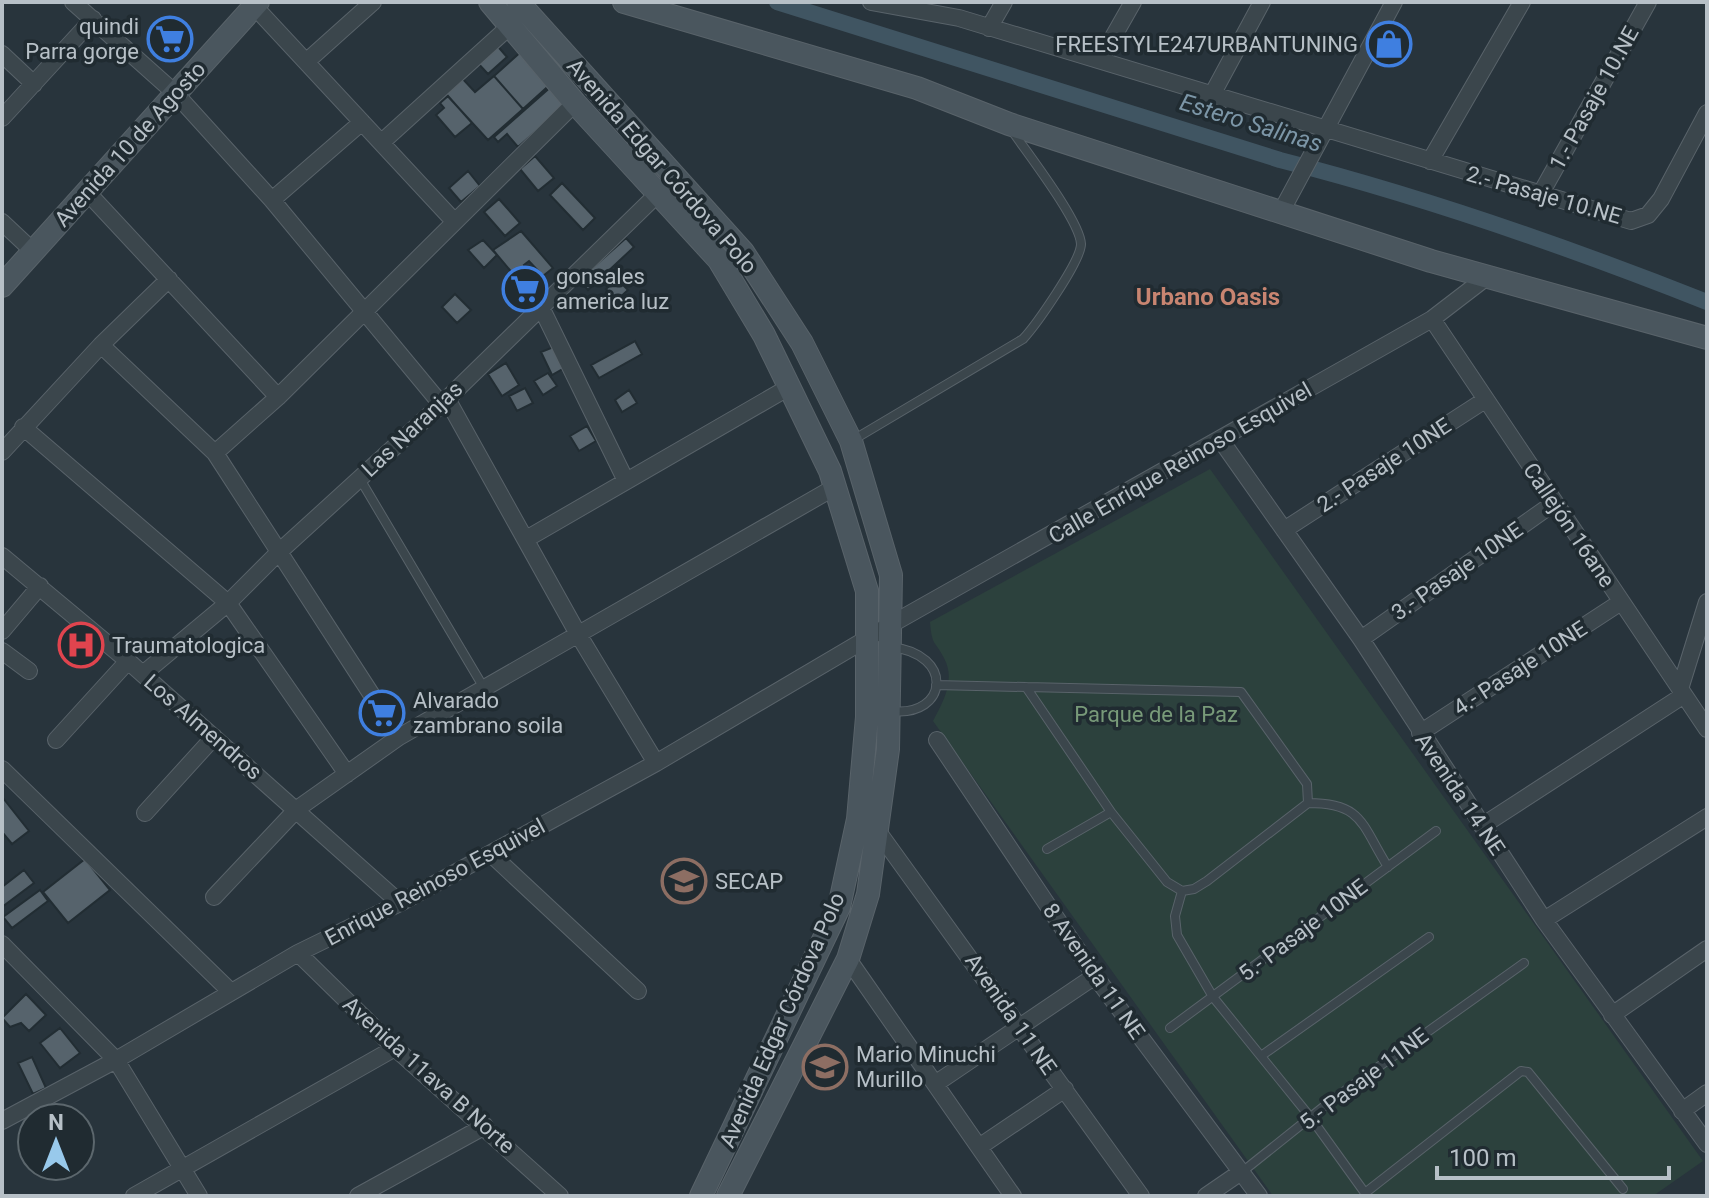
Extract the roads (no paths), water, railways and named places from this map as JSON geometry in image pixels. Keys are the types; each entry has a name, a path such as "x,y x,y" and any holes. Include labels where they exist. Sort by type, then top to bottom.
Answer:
{"main road":[{"name":"Avenida Edgar Córdova Polo","path":"490,2 575,103 743,252 802,343 851,441 891,575 891,711 879,833 868,894 848,959 728,1196"},
{"name":"Avenida Edgar Córdova Polo","path":"518,2 667,185 719,260 791,386 835,487 867,591 867,717 858,819 839,907 701,1196"},
{"path":"624,2 917,88 1009,124 1286,200 1488,276 1707,338"},
{"name":"Avenida 10 de Agosto","path":"2,286 256,4"}],"street":[{"path":"73,2 175,93 272,200 363,311 444,401 528,538 578,634 656,763"},
{"path":"306,62 373,2"},
{"name":"2.- Pasaje 10.NE","path":"871,2 991,24 1213,93 1322,135 1430,161 1631,221 1648,215 1707,113"},
{"path":"945,2 959,18"},
{"path":"991,24 992,2"},
{"path":"991,24 1004,2"},
{"path":"1100,60 1133,2"},
{"path":"1213,93 1262,2"},
{"path":"1286,200 1394,2"},
{"path":"1430,161 1522,2"},
{"name":"1.- Pasaje 10.NE","path":"1540,195 1648,2"},
{"path":"256,4 453,220"},
{"path":"2,118 93,19"},
{"path":"382,142 510,26"},
{"path":"2,54 34,84"},
{"path":"215,453 278,397 453,220 575,103"},
{"path":"272,200 362,122"},
{"name":"Las Naranjas","path":"143,674 228,603 279,552 444,401 667,185"},
{"path":"88,193 278,397"},
{"path":"2,222 34,252"},
{"name":"Calle Enrique Reinoso Esquivel","path":"868,642 891,636 1220,439 1432,319 1488,276"},
{"path":"2,452 101,345 169,279"},
{"path":"540,305 626,481"},
{"name":"Callejón 16ane","path":"1432,319 1707,729"},
{"path":"101,345 215,453 399,737"},
{"path":"528,538 791,386"},
{"name":"2.- Pasaje 10NE","path":"1284,530 1485,400"},
{"path":"23,427 228,603 347,774"},
{"name":"Avenida 14 NE","path":"1220,439 1361,639 1544,920 1707,1144"},
{"path":"214,897 297,809 399,737 835,487"},
{"name":"3.- Pasaje 10NE","path":"1361,639 1554,503"},
{"name":"Los Almendros","path":"2,556 143,674 400,903"},
{"path":"2,631 40,586"},
{"name":"4.- Pasaje 10NE","path":"1420,733 1621,602"},
{"path":"1482,826 1682,692 1706,610"},
{"name":"Enrique Reinoso Esquivel","path":"2,1121 116,1060 298,953 491,854 868,642"},
{"path":"2,651 29,671"},
{"path":"56,740 128,661"},
{"path":"145,813 214,737"},
{"name":"8 Avenida 11 NE","path":"937,740 1095,976 1259,1196"},
{"path":"2,769 230,991"},
{"path":"1544,920 1707,817"},
{"name":"Avenida 11 NE","path":"879,833 1141,1196"},
{"path":"491,854 638,991"},
{"path":"2,944 116,1060 199,1196"},
{"path":"1612,1015 1707,949"},
{"name":"Avenida 11ava B Norte","path":"298,953 395,1048 560,1196"},
{"path":"848,959 1013,1196"},
{"path":"935,1084 1095,976"},
{"path":"134,1196 395,1048"},
{"path":"979,1147 1065,1089"},
{"path":"1682,1111 1707,1093"},
{"path":"358,1196 485,1126"},
{"name":"5.- Pasaje 11NE","path":"1206,1196 1241,1172"}],"lane":[{"path":"851,441 1023,339 1039,323 1080,254 1078,231 1009,124"},
{"path":"360,478 484,688"},
{"path":"891,636 926,657 936,675 936,685 922,707 905,713 891,711"},
{"path":"936,685 1241,692 1307,784 1308,803"},
{"path":"1026,687 1111,812 1167,882 1182,891 1194,889 1207,881 1308,803 1336,803 1352,810 1388,867"},
{"path":"1047,849 1111,812"},
{"name":"5.- Pasaje 10NE","path":"1170,1028 1436,831"},
{"path":"1182,891 1175,916 1177,935 1213,997 1311,1118 1365,1193 1521,1071 1528,1072 1623,1189"},
{"path":"1261,1056 1429,937"},
{"name":"5.- Pasaje 11NE","path":"1241,1172 1524,963"}],"waterway":[{"name":"Estero Salinas","path":"777,2 1280,160 1442,207 1707,302"}],"place":[{"name":"quindi Parra gorge","path":"170,39"},
{"name":"FREESTYLE247URBANTUNING","path":"1389,44"},
{"name":"gonsales america luz","path":"525,289"},
{"name":"Traumatologica","path":"81,645"},
{"name":"Alvarado zambrano soila","path":"382,713"},
{"name":"SECAP","path":"684,881"},
{"name":"Mario Minuchi Murillo","path":"825,1067"}],"district":[{"name":"Urbano Oasis","path":"1208,297"}],"park label":[{"name":"Parque de la Paz","path":"1156,714"}]}
